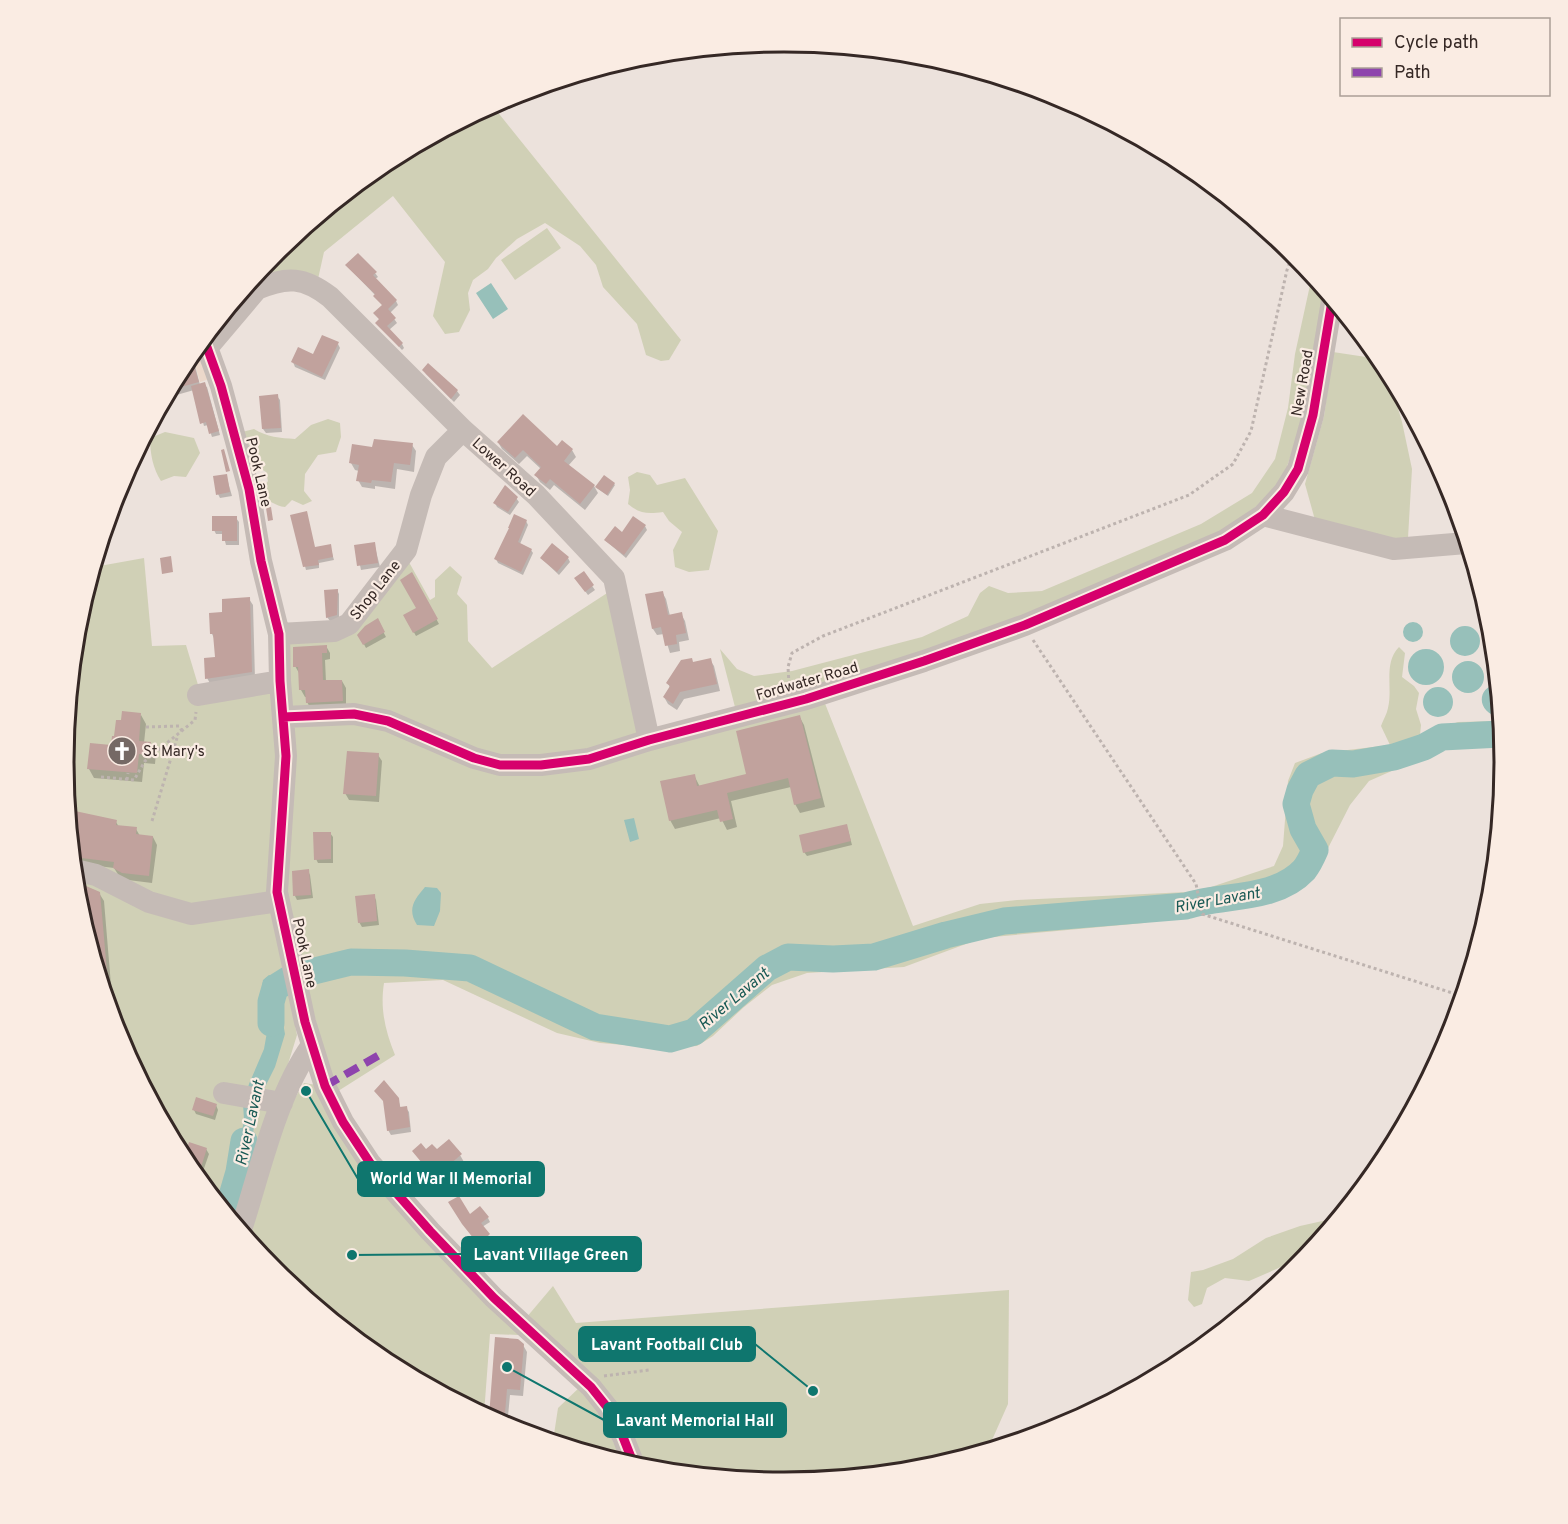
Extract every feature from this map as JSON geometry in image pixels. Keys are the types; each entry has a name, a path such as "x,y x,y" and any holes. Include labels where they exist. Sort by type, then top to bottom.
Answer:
{"street":[{"name":"Lower Road","path":"259,286 294,279 316,286 330,297 463,430 536,495 614,578 649,740"},
{"name":"New Road","path":"1298,469 1313,415 1330,310"},
{"name":"Pook Lane","path":"208,349 249,489 261,561 279,634 286,756 277,892 297,989 325,1086 343,1122 370,1162 430,1232 494,1298 591,1387 607,1407 629,1454"},
{"name":"Shop Lane","path":"279,634 334,631 349,624 406,550 421,495 436,458 463,430"},
{"name":"Fordwater Road","path":"283,717 354,714 388,721 474,758 500,765 541,765 589,759 649,740 806,699 1025,625 1225,540 1263,515 1284,492 1298,469"},
{"path":"1263,515 1394,549 1459,544"},
{"path":"198,695 280,681"},
{"path":"84,872 96,875 149,902 191,914 279,902"},
{"path":"243,1221 275,1102 312,1045"},
{"path":"230,1094 275,1102"}],"path":[{"path":"789,692 788,667 792,653 823,636 1189,495 1233,464 1251,431 1289,264"},
{"path":"1025,625 1030,636 1196,884 1202,914 1455,994"},
{"path":"101,777 134,780 145,761 195,720 198,695"},
{"path":"146,727 179,726 182,731"},
{"path":"152,821 177,737"},
{"path":"127,780 128,773"},
{"path":"591,1387 606,1374 648,1370"}],"green space":[{"path":"499,113 681,340 669,360 661,361 646,355 637,324 603,287 596,265 580,246 545,223 517,239 496,258 488,269 473,280 468,293 470,310 459,332 445,334 433,316 445,262 393,196 324,252 318,279 264,280 282,260 352,199 429,148"},
{"path":"547,228 561,248 515,280 501,260"},
{"path":"1310,286 1323,301 1311,361 1305,414 1280,487 1225,532 1020,617 920,655 736,711 720,649 737,669 754,676 792,671 922,637 968,616 980,593 989,586 1008,593 1042,591 1201,524 1252,493 1275,459 1288,408 1295,354"},
{"path":"1333,352 1366,357 1397,406 1402,422 1412,469 1408,538 1391,539 1315,520 1305,484 1324,416"},
{"path":"328,419 340,423 341,437 336,452 318,455 305,474 304,491 312,501 303,505 292,500 285,507 261,499 261,491 268,481 266,472 253,464 242,432 254,429 279,438 295,439 311,425"},
{"path":"165,432 194,438 200,453 186,477 174,476 161,481 152,461 150,443 154,436"},
{"path":"637,472 650,475 657,485 685,478 718,531 709,570 689,572 675,567 673,550 682,532 669,521 663,512 644,512 628,504 630,490 628,477"},
{"path":"405,555 430,600 435,597 435,580 450,566 462,577 457,594 467,605 468,641 492,668 621,584 657,734 824,701 913,926 980,904 1017,900 1187,892 1211,887 1274,866 1283,846 1288,781 1295,763 1322,753 1390,745 1381,726 1389,700 1391,660 1399,647 1405,653 1402,677 1419,693 1416,709 1421,725 1420,735 1458,722 1492,721 1493,743 1446,747 1369,781 1350,805 1324,856 1310,876 1278,895 1189,911 1144,923 982,938 904,967 807,973 772,985 713,1036 697,1046 661,1048 600,1043 557,1033 443,980 384,983 384,1019 395,1055 335,1093 281,891 282,637 334,633"},
{"path":"144,558 152,646 186,645 202,698 275,689 280,950 297,1035 241,1218 194,1156 148,1076 112,990 88,900 76,808 74,762 76,716 88,624 103,565"},
{"path":"304,1083 317,1085 519,1335 490,1334 485,1405 429,1376 352,1325 282,1264 251,1230 290,1106"},
{"path":"1325,1220 1284,1265 1249,1281 1225,1278 1207,1288 1202,1304 1194,1307 1188,1300 1191,1272 1233,1259 1266,1238 1300,1226"},
{"path":"553,1286 576,1323 1009,1290 1008,1404 992,1440 922,1458 877,1465 784,1472 738,1470 646,1458 633,1455 526,1318"},
{"path":"583,1384 618,1451 554,1433 558,1408"}],"shaded area":[{"path":"200,359 209,379 200,382 195,366"}],"water":[{"path":"491,283 508,309 493,319 476,293"},
{"path":"1409,622 1417,622 1423,628 1423,636 1417,642 1409,642 1403,636 1403,628"},
{"path":"1465,626 1476,630 1480,641 1476,652 1465,656 1454,652 1450,641 1454,630"},
{"path":"1426,649 1439,654 1444,667 1439,680 1426,685 1413,680 1408,667 1413,654"},
{"path":"1468,661 1480,665 1484,677 1480,689 1468,693 1456,689 1452,677 1456,665"},
{"path":"1438,687 1449,691 1453,702 1449,713 1438,717 1427,713 1423,702 1427,691"},
{"path":"1489,687 1492,714 1484,707 1482,701"},
{"path":"634,818 639,839 630,842 624,820"},
{"path":"425,887 437,888 441,893 440,911 434,926 417,925 412,914 413,905"},
{"path":"269,975 275,978 285,1034 275,1067 264,1089 243,1171 238,1176 236,1171 244,1119 243,1104 264,1049 267,1032 262,986 263,980"}],"building":[{"path":"358,253 377,272 373,275 397,300 388,309 396,318 387,326 403,343 399,347 375,323 379,319 373,313 382,305 373,296 375,294 345,265"},
{"path":"322,335 339,342 322,377 291,362 298,347 313,354"},
{"path":"428,363 458,390 451,399 422,370"},
{"path":"195,367 199,382 183,387"},
{"path":"205,382 219,431 209,434 206,422 200,424 191,386"},
{"path":"278,394 281,428 262,429 259,396"},
{"path":"523,414 557,446 562,440 573,449 564,461 595,485 580,504 550,479 546,484 534,475 541,467 523,450 515,458 497,442"},
{"path":"374,439 413,443 410,465 394,463 391,482 356,481 359,465 349,463 352,444 372,447"},
{"path":"224,449 230,471 226,472 221,450"},
{"path":"227,474 230,492 216,495 213,476"},
{"path":"604,475 615,483 607,495 595,487"},
{"path":"505,485 518,497 508,512 493,503"},
{"path":"271,507 273,520 268,521 266,508"},
{"path":"307,511 315,547 331,544 333,557 318,560 319,565 303,567 290,515"},
{"path":"514,514 527,520 518,542 532,549 521,572 494,559"},
{"path":"212,516 237,516 237,541 222,541 222,531 212,531"},
{"path":"633,516 646,525 624,555 604,540 615,526 622,532"},
{"path":"375,542 378,563 357,566 354,545"},
{"path":"552,543 569,557 557,572 540,558"},
{"path":"171,556 173,572 162,574 160,558"},
{"path":"584,571 594,585 585,592 574,578"},
{"path":"412,572 438,619 413,633 403,615 416,608 400,580"},
{"path":"338,589 337,615 326,618 324,590"},
{"path":"663,591 668,615 682,612 686,633 676,635 677,644 665,646 661,627 652,629 645,594"},
{"path":"250,597 252,672 205,679 204,658 215,657 213,634 210,634 209,613 222,612 222,599"},
{"path":"378,618 385,632 363,645 357,635 365,626"},
{"path":"327,645 327,653 322,653 323,680 342,680 343,701 306,703 305,690 299,690 298,667 293,667 293,647"},
{"path":"692,658 693,662 711,658 717,684 680,692 673,704 663,697 670,686 666,683 681,660"},
{"path":"122,711 141,713 139,741 151,742 150,755 139,754 137,773 87,769 90,743 111,745 116,720 121,720"},
{"path":"800,715 821,798 794,805 788,778 727,793 733,819 720,822 717,810 669,821 660,781 695,774 697,786 746,774 736,731"},
{"path":"347,751 379,753 376,796 343,794"},
{"path":"76,811 117,820 116,825 137,827 136,834 153,836 149,876 122,873 113,868 114,862 81,858"},
{"path":"847,824 851,841 803,853 799,835"},
{"path":"313,832 331,832 331,859 314,860"},
{"path":"309,869 311,895 293,896 292,871"},
{"path":"86,887 100,892 107,974 99,946"},
{"path":"375,894 377,921 358,923 355,896"},
{"path":"384,1080 399,1098 400,1107 407,1106 410,1127 387,1131 383,1101 374,1091"},
{"path":"196,1097 217,1104 213,1116 192,1110"},
{"path":"449,1139 462,1154 450,1164 458,1173 442,1187 412,1151 421,1143 426,1149 432,1144 437,1149"},
{"path":"189,1142 207,1148 201,1166 194,1156 188,1146"},
{"path":"459,1196 470,1214 480,1206 489,1217 481,1223 490,1234 478,1244 448,1202"},
{"path":"495,1337 518,1339 524,1344 520,1390 507,1389 505,1414 490,1407"}],"waterway":[{"name":"River Lavant","path":"271,1023 271,1002 275,988 294,976 351,962 405,963 470,968 595,1027 670,1039 694,1032 767,968 788,957 833,959 874,957 946,935 1004,921 1186,906 1264,892 1279,887 1304,870 1315,850 1303,829 1296,804 1308,775 1332,763 1353,764 1394,757 1424,747 1442,737 1493,734"},
{"name":"River Lavant","path":"230,1204 239,1172 244,1141"}],"marked path":[{"path":"325,1086 383,1053"}],"cycle path":[{"path":"283,717 354,714 388,721 474,758 500,765 541,765 589,759 649,740 806,699 1025,625 1225,540 1263,515 1284,492 1298,469 1313,415 1330,310"},
{"path":"208,349 221,386 249,489 261,561 279,634 286,756 277,892 305,1022 325,1086 343,1122 370,1163 430,1231 494,1298 591,1387 607,1407 630,1454"}],"place":[{"name":"St Mary's","path":"122,751"},
{"name":"World War II Memorial","path":"306,1091"},
{"name":"Lavant Village Green","path":"352,1255"},
{"name":"Lavant Memorial Hall","path":"507,1367"},
{"name":"Lavant Football Club","path":"813,1391"}]}
